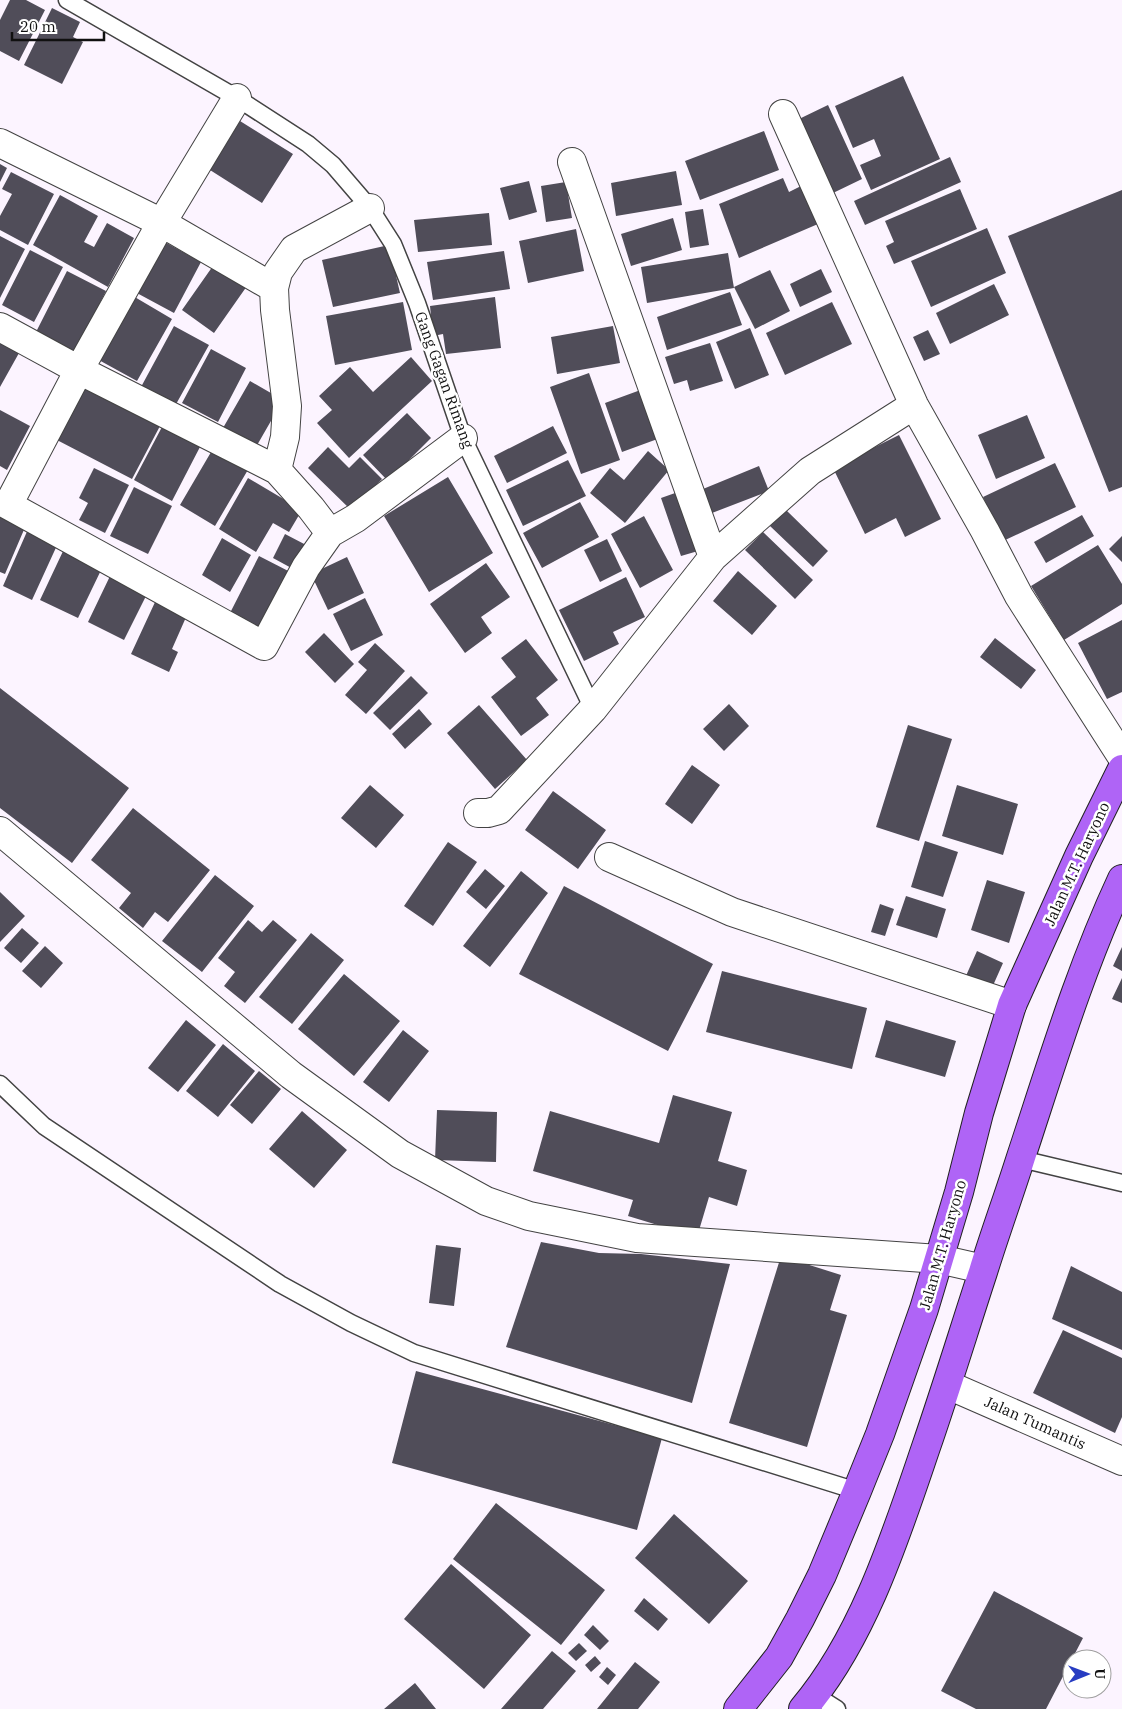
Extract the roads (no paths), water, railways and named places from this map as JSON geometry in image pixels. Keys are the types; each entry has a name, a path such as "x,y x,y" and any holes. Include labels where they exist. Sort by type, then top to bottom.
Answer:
{"highway":[{"name":"Jalan M.T. Haryono","path":"738,1709 779,1657 800,1619 822,1575 857,1491 880,1434 915,1335 959,1192 979,1113 1012,1006 1079,856 1122,769"},
{"path":"818,1704 844,1647 868,1604 905,1508 948,1385 983,1270 1021,1159 1062,1029 1086,960 1122,879"}],"street":[{"path":"236,98 162,223 4,503 264,646 306,567 330,533 356,518 463,438"},
{"path":"783,114 914,405 985,531 1019,596 1122,757"},
{"path":"0,144 162,223 274,288"},
{"path":"572,162 713,558"},
{"path":"277,470 285,437 287,406 275,310 274,288 278,272 294,249 370,208"},
{"path":"0,327 79,370 277,470 311,508 330,533"},
{"path":"478,813 498,810 593,709 713,558 810,471 914,405"},
{"path":"0,831 291,1075 400,1154 486,1201 529,1216 637,1238 939,1259 983,1270"},
{"path":"609,857 732,912 1012,1006"},
{"name":"Jalan Tumantis","path":"948,1385 1122,1461"}],"lane":[{"name":"Gang Gagan Rimang","path":"67,0 236,98 308,144 334,165 370,208 393,244 417,303 463,438 593,709"},
{"path":"0,1084 44,1126 280,1284 351,1323 414,1353 857,1491"},
{"path":"1021,1159 1122,1183"}]}
